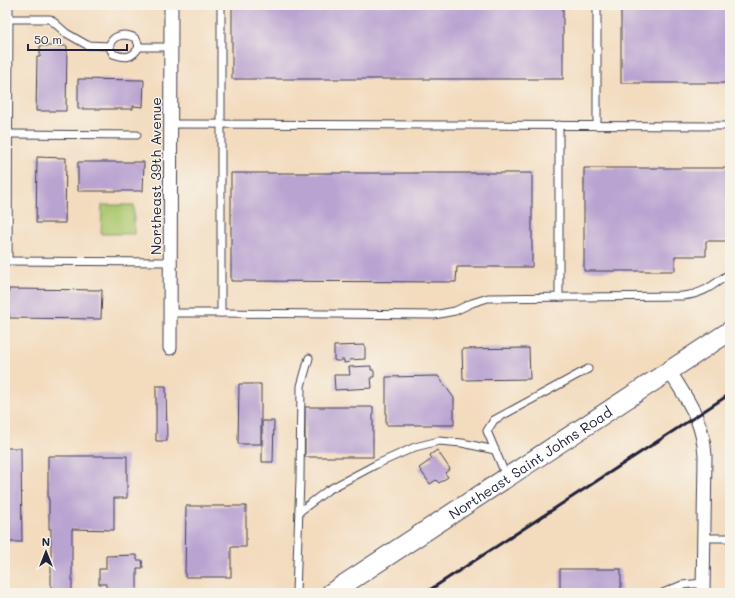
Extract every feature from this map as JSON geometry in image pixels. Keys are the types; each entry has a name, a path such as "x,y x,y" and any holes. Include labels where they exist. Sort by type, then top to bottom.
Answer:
{"main road":[{"name":"Northeast Saint Johns Road","path":"331,593 670,372 730,331"}],"street":[{"name":"Northeast 39th Avenue","path":"170,348 171,5"},
{"path":"670,372 692,408 703,438 705,456 703,588"}],"lane":[{"path":"9,5 7,19 9,134 7,261 170,262"},
{"path":"220,5 221,313"},
{"path":"597,5 597,125"},
{"path":"7,19 50,19 66,33 87,45 109,46"},
{"path":"124,35 132,36 138,41 139,47 130,57 120,57 112,54 109,46 112,40 117,36 124,35"},
{"path":"139,47 171,47"},
{"path":"171,124 730,126"},
{"path":"559,125 559,297"},
{"path":"9,134 137,135"},
{"path":"170,313 434,315 455,311 472,303 488,298 693,295 703,292 730,273"},
{"path":"296,593 301,386 309,358"},
{"path":"507,478 487,431 494,420 588,369"},
{"path":"299,512 328,490 375,465 415,447 439,441 462,443 495,450"},
{"path":"703,538 730,538"},
{"path":"663,593 682,585 703,588"}],"green space":[{"path":"102,205 134,205 134,234 101,234"}],"building":[{"path":"232,5 563,5 563,79 232,79"},
{"path":"621,5 730,5 730,83 621,83"},
{"path":"40,46 67,46 66,111 36,111 37,57 40,57"},
{"path":"78,79 144,80 143,107 133,106 133,109 78,109"},
{"path":"37,157 66,158 65,223 36,223"},
{"path":"78,162 144,162 143,191 78,191"},
{"path":"584,168 730,168 730,241 706,241 706,256 675,256 675,271 584,271"},
{"path":"231,173 532,173 532,267 457,267 456,282 231,281"},
{"path":"9,289 102,290 101,319 9,318 9,313 5,313 5,297 8,297"},
{"path":"365,345 365,359 349,360 350,362 344,363 344,360 334,360 334,346"},
{"path":"529,348 530,379 463,380 462,349"},
{"path":"371,366 371,370 374,370 374,377 371,377 372,388 335,390 334,375 350,375 349,367"},
{"path":"438,376 454,398 454,425 386,425 386,377"},
{"path":"239,384 261,384 261,444 238,444"},
{"path":"156,386 166,386 167,441 156,441"},
{"path":"305,407 373,407 373,457 305,457"},
{"path":"262,421 274,421 273,462 262,462"},
{"path":"5,448 21,448 22,542 5,542"},
{"path":"437,450 450,469 445,473 448,477 439,483 436,480 430,484 419,468 432,459 430,455"},
{"path":"48,456 127,456 127,498 114,498 114,530 72,529 72,593 51,593 51,529 49,529"},
{"path":"186,506 246,506 246,547 231,547 231,577 185,577"},
{"path":"137,555 137,560 142,560 143,568 137,568 137,593 106,593 106,584 99,584 99,569 106,569 106,556"},
{"path":"560,569 621,569 621,593 560,593"}],"railway":[{"path":"425,593 730,394"}]}
